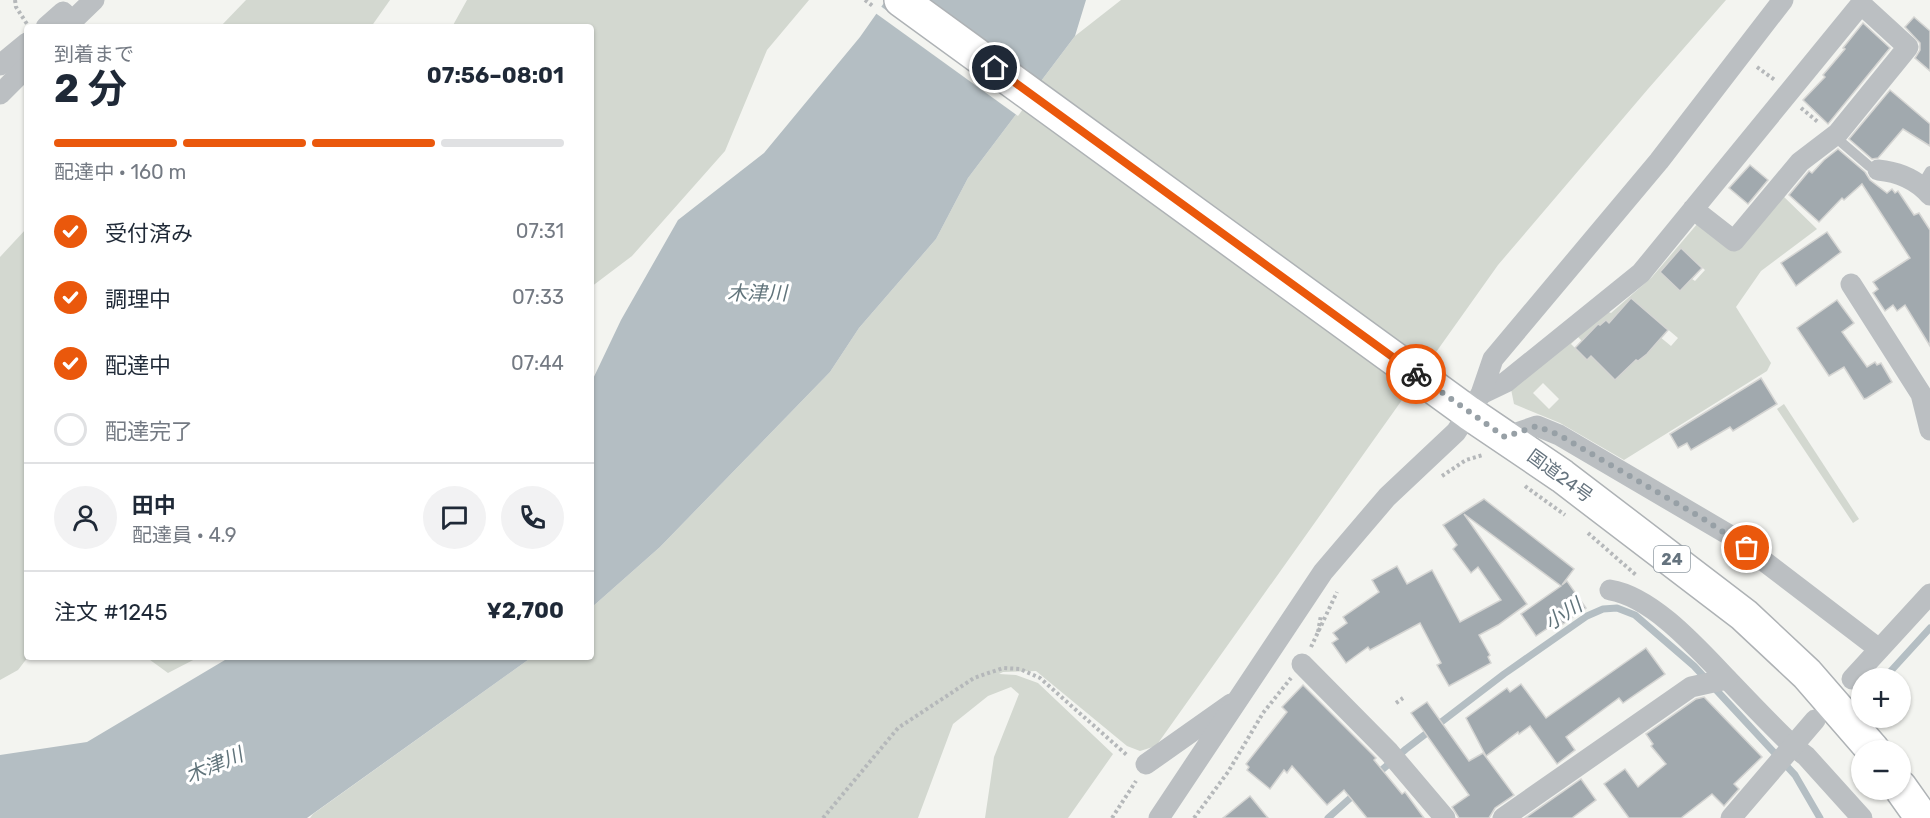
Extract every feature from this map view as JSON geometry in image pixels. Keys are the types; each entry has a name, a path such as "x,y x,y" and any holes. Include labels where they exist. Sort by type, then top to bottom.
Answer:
{"highway":[{"name":"国道24号","path":"901,0 1466,401 1494,446 1571,483 1744,615 1807,674 1864,740"},
{"path":"1909,800 1922,818"}],"street":[{"path":"52,24 94,0"},
{"path":"1159,818 1323,572 1387,497 1456,432 1466,401 1493,359 1659,161 1783,0"},
{"path":"1466,401 1506,382 1641,273 1693,209 1861,4 1908,47 1834,136 1800,162 1734,242 1693,209"},
{"path":"0,64 24,45"},
{"path":"0,94 24,70"},
{"path":"1878,170 1902,174 1927,184"},
{"path":"1851,284 1921,394 1930,429"},
{"path":"1494,446 1537,426 1559,435 1731,536 1879,649"},
{"path":"1610,590 1630,595 1660,614 1791,748 1806,756 1862,818"},
{"path":"1862,668 1930,594"},
{"path":"1302,664 1389,752 1445,818"},
{"path":"1503,818 1691,687 1725,680"},
{"path":"1146,764 1239,698"},
{"path":"1731,818 1815,720"}],"lane":[{"path":"1834,136 1869,166 1878,170"}],"path":[{"path":"15,0 16,7 27,24"},
{"path":"1742,55 1788,93 1834,136"},
{"path":"1440,478 1466,460 1494,446"},
{"path":"1194,818 1228,772 1263,713 1302,664 1317,638 1339,588"},
{"path":"824,818 898,729 974,678 1003,668 1020,669 1040,678 1130,758 1146,764 1112,818"},
{"path":"1396,703 1403,698"}],"shaded area":[{"path":"246,0 390,0 373,24 223,24"},
{"path":"467,0 809,0 767,50 725,151 632,256 594,285 594,24 454,24"},
{"path":"1121,0 1726,0 1498,265 1156,746 1140,751 1127,746 1036,671 999,674 1016,675 1038,683 1113,754 1068,818 985,818 994,757 1019,694 1011,687 988,696 953,724 918,818 310,818 528,660 594,660 594,605 660,547 830,372 859,328 936,239 968,178 1075,36"},
{"path":"1781,194 1817,229 1761,271 1736,307 1771,363 1767,371 1624,460 1560,423 1514,404 1511,389 1606,311 1611,313 1652,277 1698,223 1734,250","holes":["1682,249 1705,270 1695,281 1692,279 1680,291 1660,272","1631,298 1678,338 1671,346 1654,332 1611,322","1599,324 1643,357 1638,361 1629,352 1620,375 1615,380 1605,370 1608,366 1594,353 1587,360 1571,344 1578,337 1582,341","1543,383 1559,399 1549,409 1533,393"]},
{"path":"24,231 26,660 18,670 0,680 0,257"},
{"path":"1784,404 1859,519 1853,523 1777,409"},
{"path":"150,660 193,660 168,673"}],"water":[{"name":"木津川","path":"886,0 1086,0 1075,36 968,178 936,239 859,328 830,372 660,547 594,605 594,377 621,320 678,220 764,153 860,37"},
{"name":"木津川","path":"225,660 528,660 307,818 0,818 0,755 87,742"}],"pier":[{"path":"879,5 1023,109 1018,116 874,12"}],"building":[{"path":"1914,17 1930,31 1930,71 1915,58 1920,50 1920,43 1905,27"},
{"path":"1863,23 1890,48 1828,124 1803,100 1825,77 1823,75"},
{"path":"1890,90 1930,124 1930,146 1903,129 1878,158 1872,159 1849,139"},
{"path":"1838,149 1887,193 1892,189 1895,193 1898,191 1914,215 1919,213 1930,230 1930,346 1905,305 1897,311 1893,305 1885,311 1873,293 1878,289 1873,282 1910,258 1862,184 1844,200 1842,198 1819,222 1789,195 1809,171 1812,173"},
{"path":"1750,165 1768,180 1748,204 1729,188"},
{"path":"1827,232 1841,252 1796,286 1781,263"},
{"path":"1681,248 1702,268 1680,291 1660,272"},
{"path":"1631,298 1668,330 1647,354 1638,361 1636,360 1615,380 1591,356 1587,360 1575,348 1598,324 1606,320 1609,323"},
{"path":"1837,300 1854,323 1842,332 1867,367 1875,362 1877,365 1881,363 1892,382 1864,399 1844,367 1829,376 1797,328"},
{"path":"1761,378 1777,404 1733,431 1730,427 1691,450 1687,443 1678,448 1670,434"},
{"path":"1484,499 1574,569 1562,585 1567,581 1586,608 1563,624 1560,620 1536,636 1521,614 1561,586 1464,514 1527,604 1498,625 1479,635 1490,655 1488,657 1491,663 1449,686 1437,665 1441,663 1420,623 1370,650 1368,647 1346,663 1332,643 1338,639 1333,633 1347,623 1343,617 1379,592 1372,580 1397,566 1407,584 1432,570 1460,622 1501,600 1478,567 1471,573 1453,549 1457,545 1443,525"},
{"path":"1646,648 1665,674 1623,703 1619,698 1566,737 1575,750 1557,764 1530,726 1519,734 1518,732 1486,756 1466,718 1507,688 1510,692 1521,684 1546,718"},
{"path":"1303,685 1376,758 1374,760 1402,794 1405,792 1424,818 1367,818 1344,790 1327,805 1292,766 1287,773 1284,770 1270,789 1247,770 1249,767 1246,764 1287,712 1282,707"},
{"path":"1704,697 1762,757 1734,784 1739,789 1724,806 1712,794 1681,818 1629,818 1604,784 1625,769 1638,787 1666,764 1651,746 1653,744 1646,734 1696,699"},
{"path":"1427,702 1469,761 1483,753 1514,795 1495,808 1489,818 1459,818 1452,807 1469,795 1411,713"},
{"path":"1581,779 1596,800 1572,818 1525,818"},
{"path":"1250,796 1268,818 1223,818"}],"waterway":[{"name":"小川","path":"1376,775 1406,749 1504,674 1587,616 1603,609 1617,608 1635,615 1694,666 1795,775 1820,818"},
{"path":"1894,668 1930,628"},
{"name":"小川","path":"1328,818 1357,792"}],"way so far":[{"path":"1416,374 1505,437 1537,426 1559,435 1702,518 1747,548"}],"route":[{"path":"995,68 1416,374"}]}
